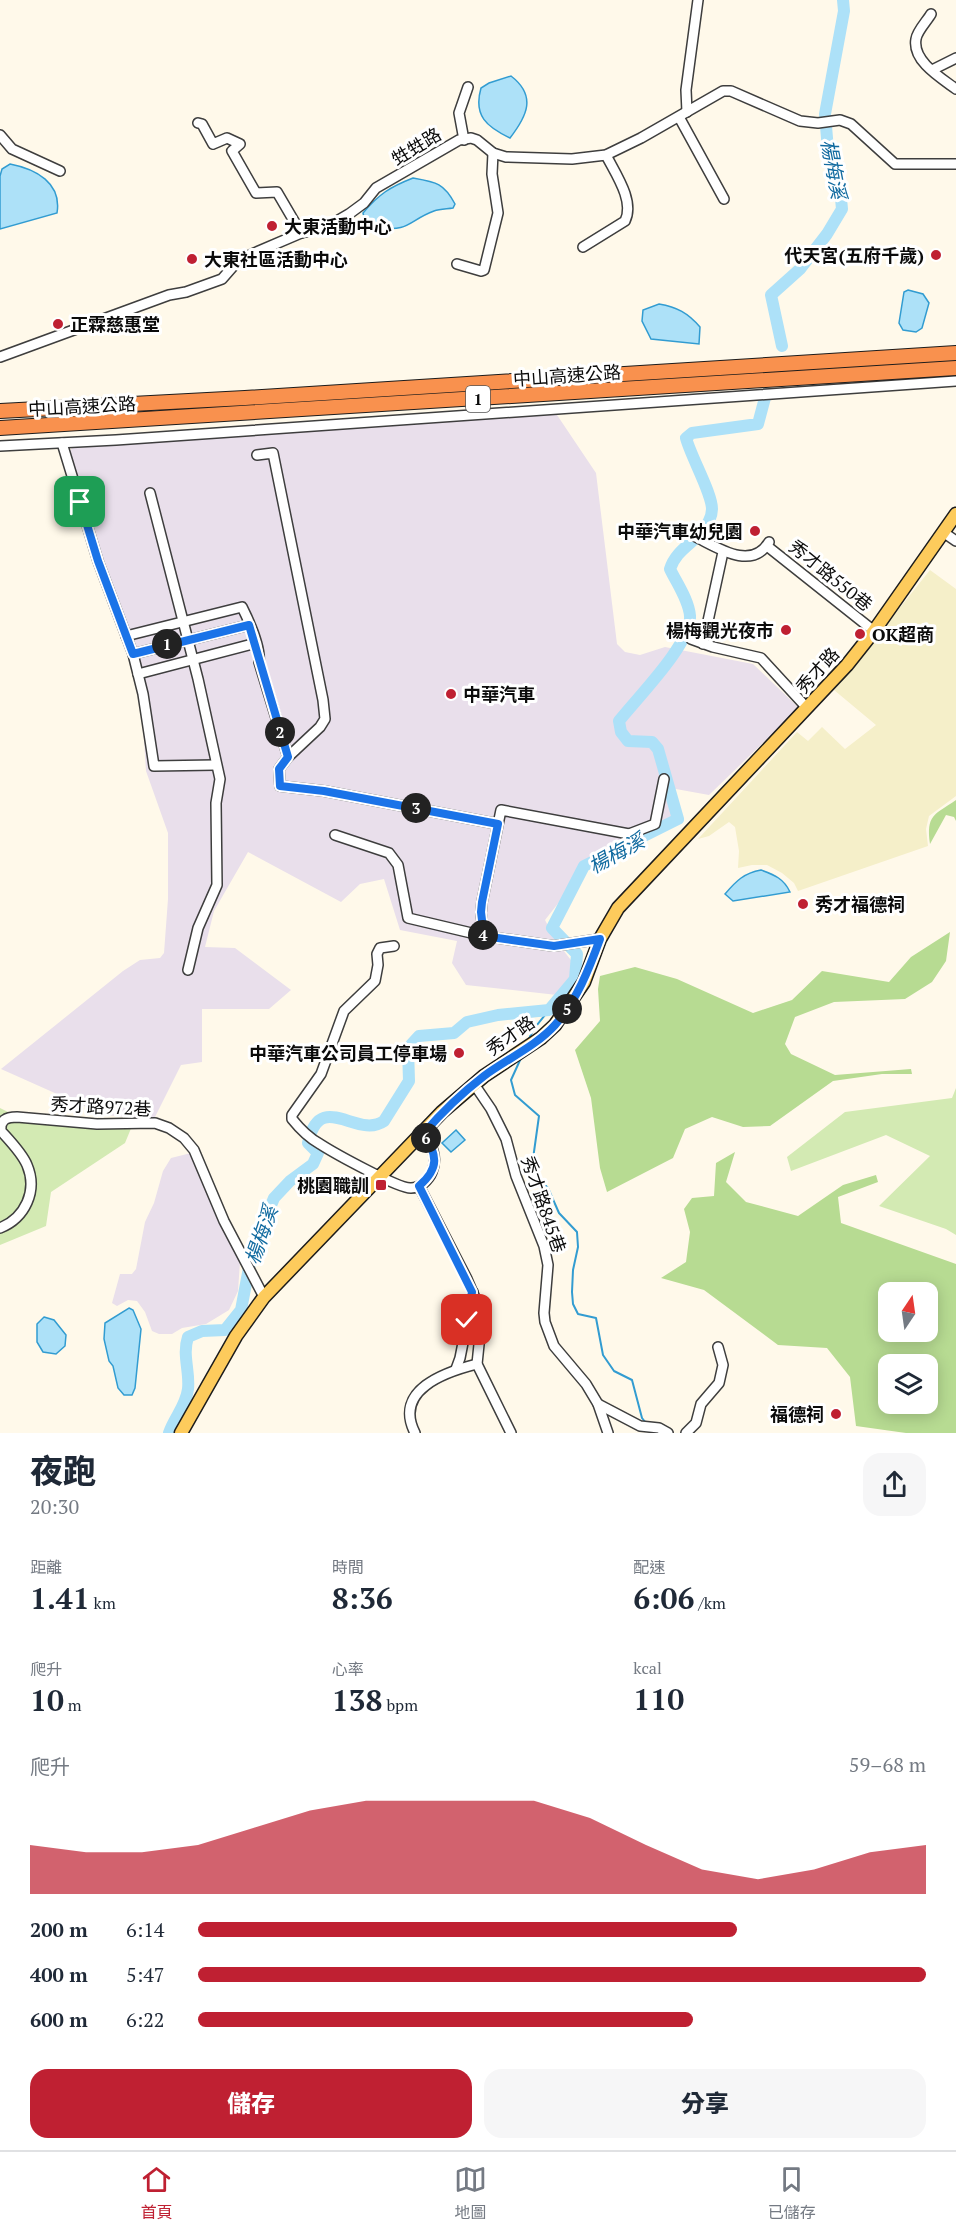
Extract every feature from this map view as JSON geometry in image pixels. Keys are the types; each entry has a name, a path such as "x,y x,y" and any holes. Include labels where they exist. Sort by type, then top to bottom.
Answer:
{"highway":[{"name":"中山高速公路","path":"0,411 233,399 956,353"},
{"name":"中山高速公路","path":"0,428 956,368"}],"main road":[{"name":"秀才路","path":"181,1433 236,1336 264,1297 442,1112 474,1084 541,1038 555,1025 584,982 600,939 618,908 847,665 874,631 956,514"}],"street":[{"path":"698,0 683,114 724,199"},
{"path":"931,14 916,38 918,54 932,70 956,89"},
{"path":"932,70 956,58"},
{"path":"464,140 459,113 468,87"},
{"name":"甡甡路","path":"0,357 169,295 186,292 222,279 236,263 301,233 325,228 364,203 376,188 454,142 471,138 493,153 506,157 572,159 606,155 723,92 731,91 800,121 818,123 834,120 851,124 895,164 956,164"},
{"path":"198,123 202,124 213,144 227,138 240,144 232,151 250,185 256,193 277,192 301,233"},
{"path":"0,135 12,149 60,171"},
{"path":"457,264 484,270 498,213 492,174 493,153"},
{"path":"583,247 625,220 628,214 629,204 606,155"},
{"path":"0,446 956,381"},
{"path":"62,443 98,561 133,654 153,766 215,765"},
{"path":"257,456 273,453 325,719 279,769 280,786 324,791 498,824"},
{"path":"150,493 171,569 220,779 216,802 217,885 198,928 188,970"},
{"path":"943,532 956,542"},
{"path":"696,537 723,552 703,644"},
{"name":"秀才路550巷","path":"723,552 752,557 762,552 768,544 874,631"},
{"path":"126,636 242,607 260,656 259,662 288,757"},
{"path":"133,654 249,625"},
{"path":"691,639 761,658 807,708"},
{"path":"138,674 256,643"},
{"path":"484,936 482,902 501,810 629,834 655,824 664,779"},
{"path":"335,835 389,853 398,865 408,918 484,936 554,946 600,939"},
{"path":"394,946 380,948 377,954 378,965 375,981 344,1011 321,1074 292,1115 292,1119 300,1129 319,1144 402,1187 419,1186 431,1175 435,1156 424,1133"},
{"name":"秀才路845巷","path":"474,1084 491,1109 506,1139 516,1176 544,1246 548,1273 544,1313 554,1346 586,1383 598,1404 608,1433"},
{"name":"秀才路972巷","path":"0,1228 18,1217 24,1210 31,1190 27,1165 1,1131 0,1125 3,1120 17,1117 89,1124 155,1124 169,1128 184,1138 194,1150 224,1221 264,1297"},
{"path":"419,1186 479,1307 481,1325 477,1364 511,1433"},
{"path":"456,1369 472,1292"},
{"path":"686,1433 696,1423 701,1404 719,1383 723,1365 718,1347"},
{"path":"415,1433 411,1426 411,1407 416,1395 428,1382 456,1369 477,1364"},
{"path":"598,1404 640,1426 659,1428 668,1433"}],"shaded area":[{"path":"555,412 596,473 617,644 625,652 640,655 665,647 753,664 799,708 709,795 665,787 673,816 600,850 545,920 556,941 574,964 566,996 466,985 452,963 457,941 400,930 384,879 360,884 341,902 248,852 214,911 205,947 235,948 291,990 269,1009 202,1009 202,1062 181,1065 154,1119 104,1115 1,1069 123,971 140,960 160,958 164,953 168,899 168,833 146,771 143,724 136,686 107,577 63,462 72,448"},
{"path":"930,570 956,589 956,796 929,816 926,829 928,846 798,891 794,883 767,865 738,868 739,851 735,827 729,822 709,836 698,839 797,732 808,741 822,727 845,749 876,725 834,690"},
{"path":"191,1153 240,1262 238,1291 229,1310 206,1324 182,1328 172,1334 159,1334 152,1331 145,1312 137,1301 128,1300 117,1306 112,1303 120,1274 132,1274 136,1269 145,1222 154,1203 163,1171 171,1158"}],"green space":[{"path":"956,800 956,821 954,817 946,815 930,844 929,827 933,817"},
{"path":"950,932 946,961 932,982 905,999 834,1002 795,1017 785,1044 791,1054 835,1075 911,1069 912,1074 882,1074 833,1081 770,1126 743,1127 712,1117 685,1129 673,1158 607,1192 600,1168 591,1098 575,1050 600,1021 598,989 600,976 635,967 677,979 753,1013 792,1000 822,971 889,982 911,957"},
{"path":"956,1088 956,1235 946,1229 879,1206 930,1156 886,1135 791,1171 787,1157 845,1112 952,1098"},
{"path":"0,1108 8,1112 132,1126 125,1143 51,1192 46,1226 0,1245"},
{"path":"735,1152 726,1182 746,1202 798,1216 843,1185 876,1175 878,1182 838,1197 841,1223 956,1264 956,1433 906,1433 856,1426 850,1377 827,1348 778,1345 704,1290 661,1278 686,1262 690,1232 684,1209 692,1198 714,1196 716,1163"}],"water":[{"path":"511,76 524,91 527,106 521,122 510,138 489,125 484,119 479,106 479,98 481,88"},
{"path":"10,164 20,166 45,179 55,193 57,213 0,229 0,176 2,169"},
{"path":"413,178 433,182 443,188 455,204 453,208 434,211 403,227 388,228 369,225 363,213 374,201 391,188"},
{"path":"908,290 923,294 929,303 922,328 916,332 903,330 899,323 904,292"},
{"path":"659,304 682,311 696,322 700,327 699,344 651,339 642,321 643,310"},
{"path":"761,870 778,878 790,892 733,901 725,894 741,878"},
{"path":"456,1130 465,1140 451,1152 442,1143"},
{"path":"129,1308 133,1310 141,1329 135,1388 132,1395 124,1395 118,1388 104,1339 105,1323"},
{"path":"44,1317 54,1320 66,1335 65,1346 56,1354 43,1352 37,1342 37,1324"}],"waterway":[{"name":"楊梅溪","path":"782,346 771,295 800,269 827,234 842,209 840,188 829,162 825,114 844,11 843,0"},
{"name":"楊梅溪","path":"169,1433 187,1395 186,1344 188,1337 202,1331 225,1330 241,1310 252,1252 274,1198 290,1181 313,1164 318,1153 308,1143 314,1127 321,1119 330,1117 362,1125 373,1125 384,1121 409,1081 408,1048 419,1036 454,1033 467,1022 498,1015 549,1010 575,979 577,954 552,928 584,866 678,819 658,749 652,742 628,741 621,732 619,721 673,655 688,627 690,616 687,604 670,569 679,554 704,529 710,519 712,509 709,494 686,438 692,433 758,424 766,394"},
{"path":"529,1039 533,1030 549,1010"},
{"path":"521,1058 511,1080 515,1095 539,1116 532,1166 538,1178 548,1188 559,1213 577,1232 578,1247 573,1270 573,1304 578,1314 596,1318 603,1355 614,1371 632,1380 642,1418 646,1423"}],"place":[{"name":"大東活動中心","path":"272,226"},
{"name":"代天宮(五府千歲)","path":"936,255"},
{"name":"大東社區活動中心","path":"192,259"},
{"name":"正霖慈惠堂","path":"58,324"},
{"name":"中華汽車幼兒園","path":"755,531"},
{"name":"楊梅觀光夜市","path":"786,630"},
{"name":"OK超商","path":"860,634"},
{"name":"中華汽車","path":"451,694"},
{"name":"秀才福德祠","path":"803,904"},
{"name":"中華汽車公司員工停車場","path":"459,1053"},
{"name":"桃園職訓","path":"381,1185"},
{"name":"福德祠","path":"836,1414"}],"route":[{"path":"80,502 98,561 133,654 249,625 288,757 279,769 280,786 324,791 498,824 482,902 484,936 554,946 600,939 584,982 555,1025 541,1038 484,1076 442,1112 424,1133 435,1156 431,1175 419,1186 472,1292 467,1320"}]}
